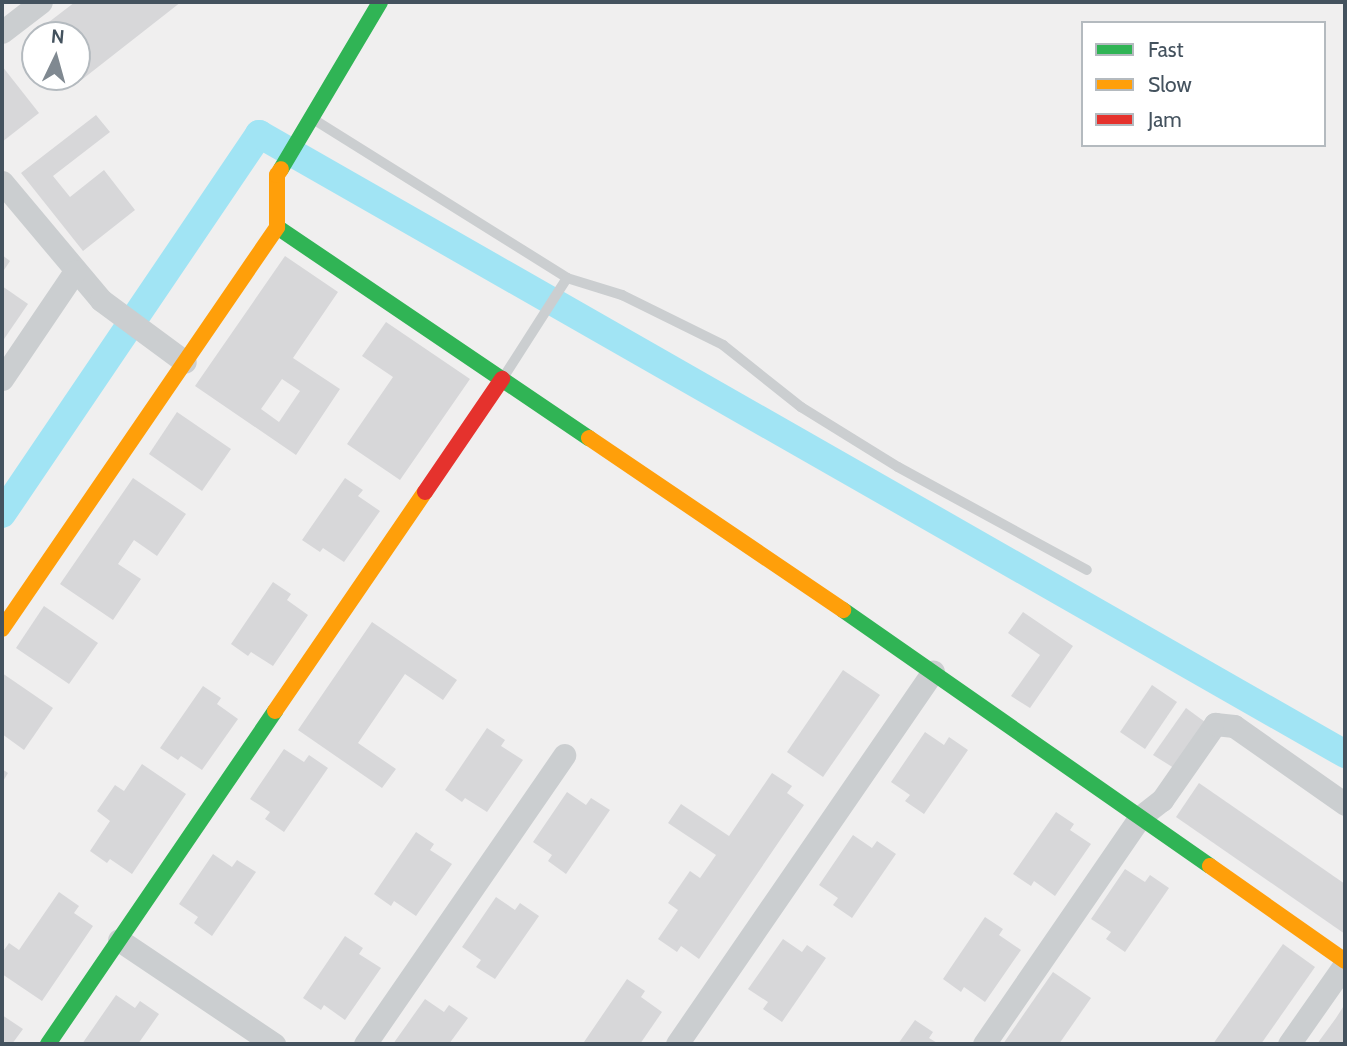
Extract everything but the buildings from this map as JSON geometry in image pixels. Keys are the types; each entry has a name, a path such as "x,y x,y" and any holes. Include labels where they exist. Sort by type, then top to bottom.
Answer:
{"street":[{"path":"2,32 41,2"},
{"path":"2,629 277,227 277,175 380,2"},
{"path":"2,182 101,300 185,362"},
{"path":"277,227 933,671 1345,962 1289,1044"},
{"path":"2,379 75,271"},
{"path":"48,1044 502,379"},
{"path":"677,1044 933,671"},
{"path":"984,1044 1140,817 1162,800 1210,729 1223,722 1234,726 1345,804"},
{"path":"365,1044 564,755"},
{"path":"119,940 274,1044"}],"lane":[{"path":"310,118 567,278 622,295 723,345 801,407 898,467 1087,570"},
{"path":"502,379 567,278"}],"waterway":[{"path":"2,514 259,134 1345,754"}],"traffic: fast":[{"path":"281,169 380,2"},
{"path":"277,227 589,438"},
{"path":"843,610 1210,866"},
{"path":"48,1044 275,711"}],"traffic: slow":[{"path":"2,629 277,227 277,175 281,169"},
{"path":"589,438 843,610"},
{"path":"275,711 425,492"},
{"path":"1210,866 1345,961"}],"traffic: jam":[{"path":"425,492 502,379"}]}
